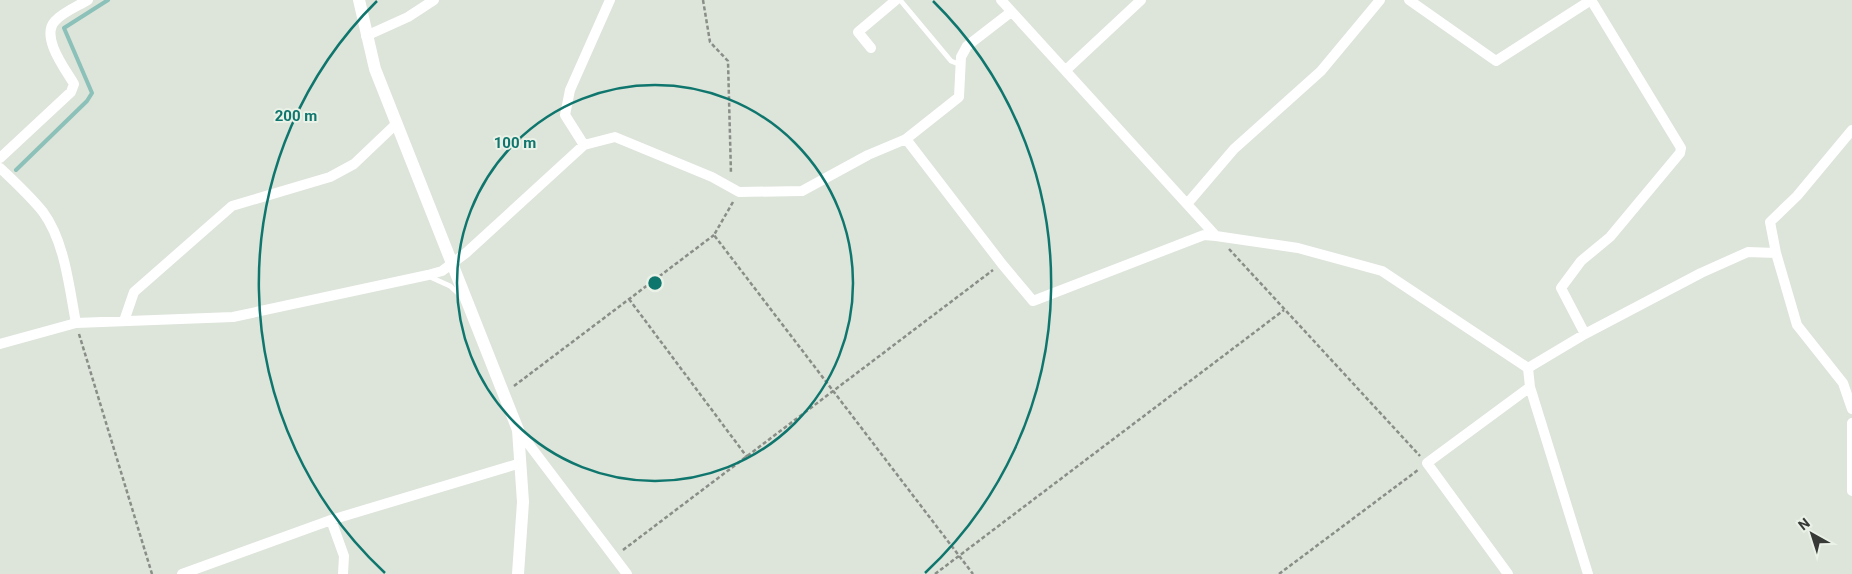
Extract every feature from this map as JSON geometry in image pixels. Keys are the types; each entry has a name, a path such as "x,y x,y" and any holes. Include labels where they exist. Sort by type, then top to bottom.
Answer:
{"street":[{"path":"0,158 71,92 74,84 52,47 50,29 55,21 88,0"},
{"path":"359,0 375,69 471,307 518,430 523,502 518,574"},
{"path":"366,36 408,17 434,0"},
{"path":"584,145 564,115 570,90 610,0"},
{"path":"871,48 858,32 896,0"},
{"path":"1001,0 1216,236"},
{"path":"1066,70 1141,0"},
{"path":"1187,204 1234,150 1321,71 1380,0"},
{"path":"1409,0 1496,61 1591,0 1681,148 1680,153 1610,236 1581,260 1561,288 1585,334"},
{"path":"0,344 76,323 233,317 428,276 442,271 453,263 584,145 615,137 712,177 735,190 802,191 868,155 906,138 959,97 961,65 966,46 1011,12"},
{"path":"124,321 134,292 232,206 330,177 354,164 396,124"},
{"path":"1852,130 1797,196 1770,222 1776,253 1797,325 1843,383 1852,408"},
{"path":"906,138 1002,264 1033,301 1204,235 1216,236 1298,248 1382,271 1528,368"},
{"path":"0,168 44,213 55,233 69,285 76,323"},
{"path":"1528,368 1660,293 1748,252 1776,253"},
{"path":"1528,368 1530,387 1588,574"},
{"path":"1508,574 1427,463 1530,387"},
{"path":"1852,423 1852,491"},
{"path":"518,430 627,574"},
{"path":"182,574 330,520 521,463"},
{"path":"330,520 344,556 343,574"}],"lane":[{"path":"900,0 952,61 961,65"},
{"path":"428,276 450,286 471,307"}],"path":[{"path":"504,393 714,235 735,190 728,61 710,42 703,0"},
{"path":"714,235 832,392 973,574"},
{"path":"1216,236 1427,463 1279,574"},
{"path":"614,557 1002,264"},
{"path":"629,299 747,456"},
{"path":"935,574 1284,310"},
{"path":"76,323 152,574"}],"waterway":[{"path":"16,170 87,101 92,93 64,28 108,0"}]}
